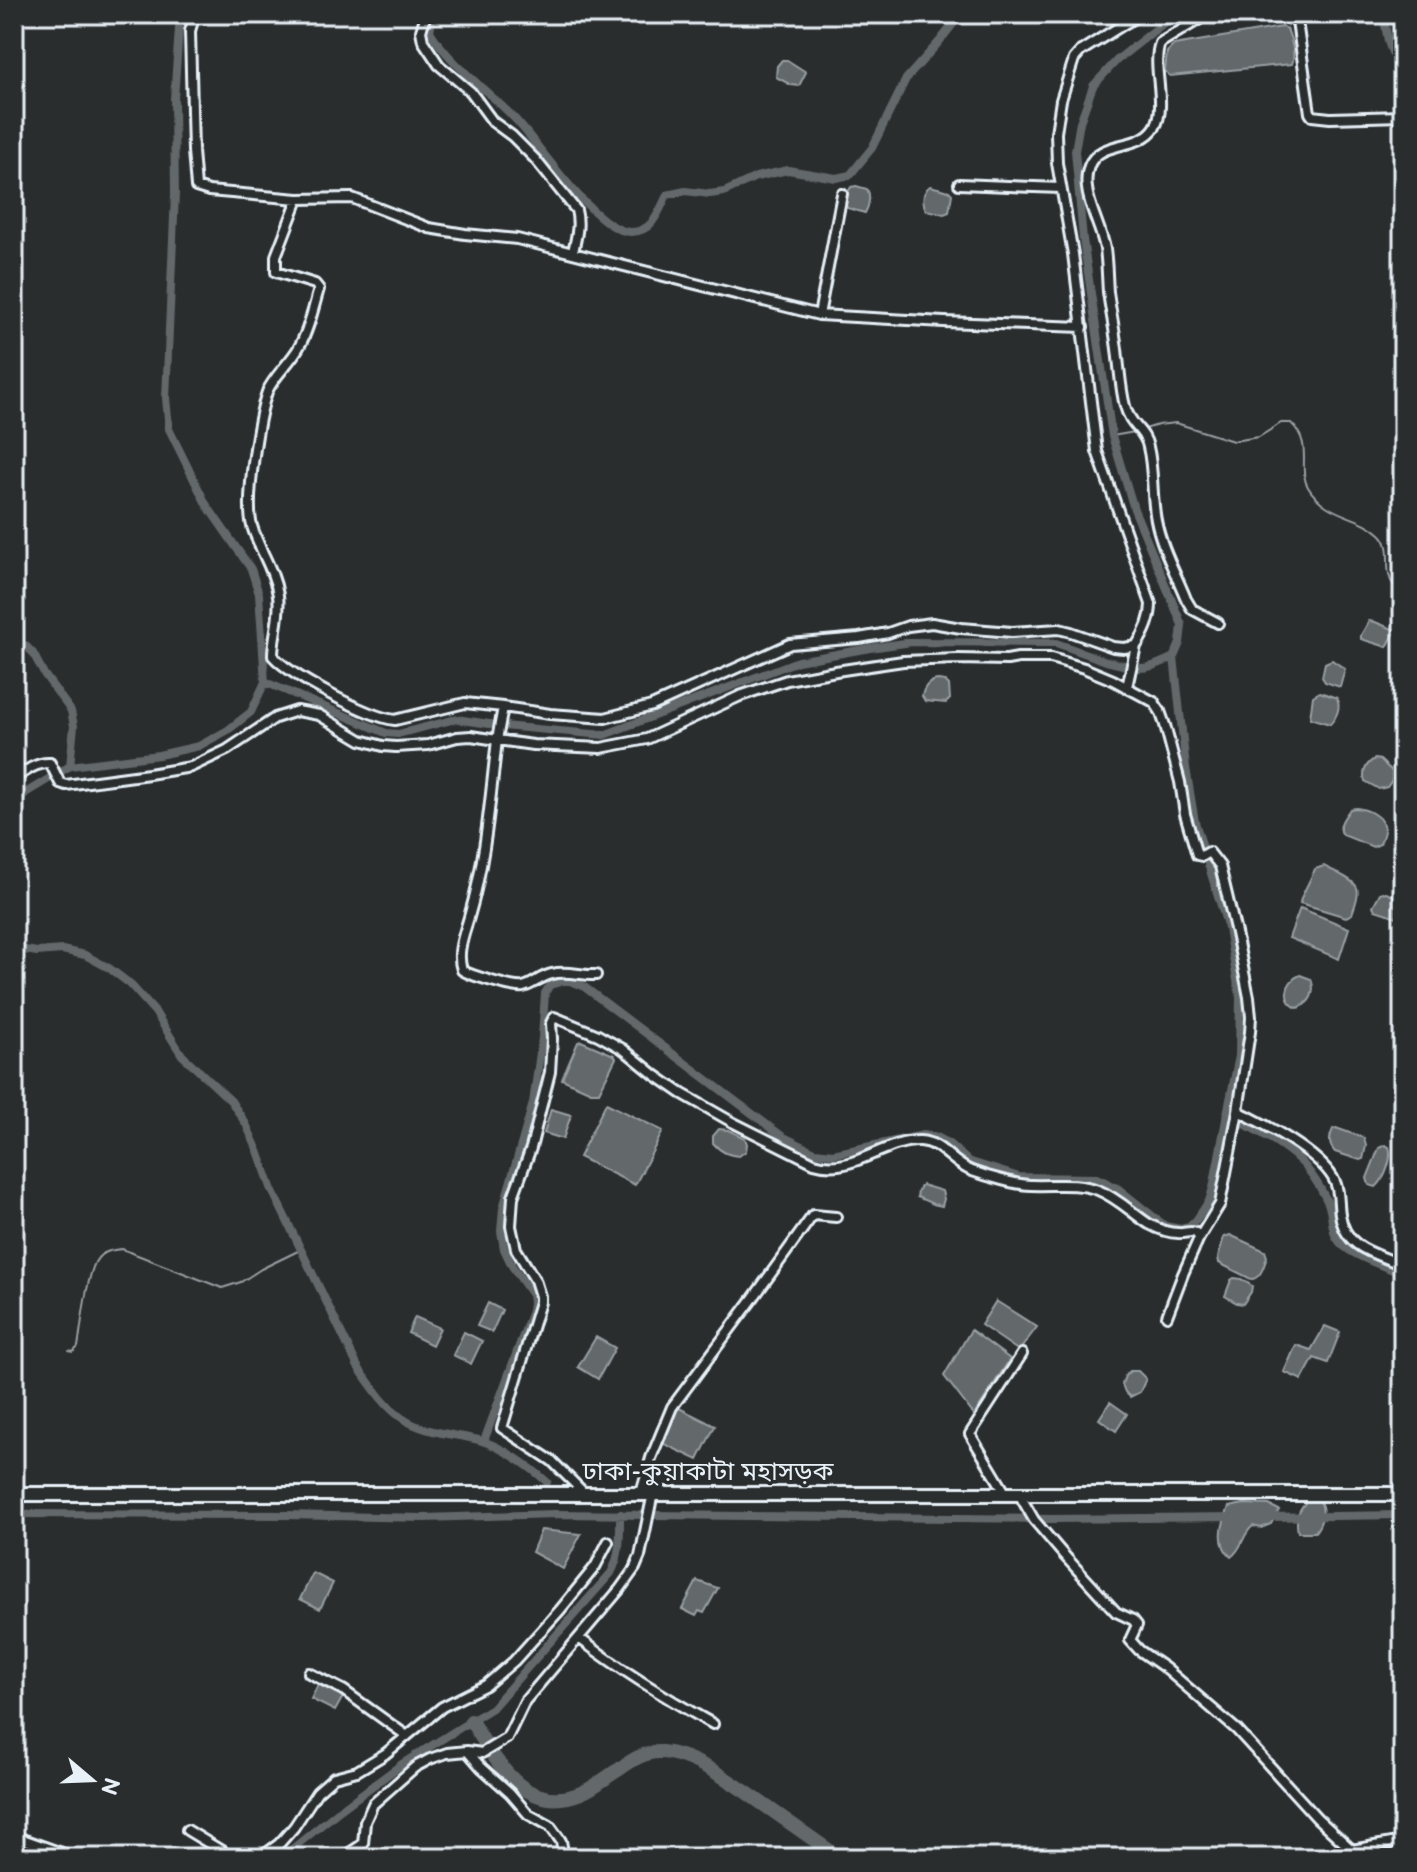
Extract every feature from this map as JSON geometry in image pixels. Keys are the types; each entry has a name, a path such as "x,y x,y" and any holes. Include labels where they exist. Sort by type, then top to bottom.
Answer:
{"main road":[{"name":"ঢাকা-কুয়াকাটা মহাসড়ক","path":"14,1494 1403,1494"}],"street":[{"path":"195,14 190,31 196,187 209,191 298,199 352,198 429,228 517,239 819,315 1083,327"},
{"path":"426,14 421,31 423,41 439,65 471,92 493,122 535,159 576,210 579,219 573,252"},
{"path":"1127,687 1136,646 1151,614 1151,604 1097,451 1056,133 1061,100 1074,59 1081,51 1140,14"},
{"path":"1208,14 1160,43 1157,51 1160,98 1155,126 1136,142 1109,149 1094,158 1087,179 1089,198 1104,247 1125,409 1134,427 1146,436 1152,464 1152,502 1157,524 1192,609 1218,623"},
{"path":"1296,14 1312,116 1403,116"},
{"path":"959,184 1061,188"},
{"path":"819,315 842,194"},
{"path":"298,199 276,256 276,272 315,284 319,289 300,345 273,379 267,393 259,426 249,515 273,573 277,591 280,611 273,656 302,678 385,719 395,720 465,703 501,712 605,718 652,706 790,644 859,638 908,626 932,623 1012,632 1059,629 1113,647 1136,646"},
{"path":"14,779 42,763 50,763 60,783 66,785 191,767 227,750 275,718 297,711 319,715 361,740 383,746 428,745 457,737 497,736 533,745 601,748 647,739 740,696 775,684 903,661 1051,658 1084,668 1127,687 1154,702 1160,711 1195,850 1197,855 1205,854 1216,859 1243,964 1251,1017 1238,1111 1220,1204 1199,1238 1167,1316"},
{"path":"501,712 484,850 476,894 459,952 462,970 506,986 521,988 550,974 596,975"},
{"path":"584,1493 552,1461 502,1428 540,1302 535,1280 516,1249 511,1226 513,1197 531,1148 550,1072 551,1023 554,1017 623,1049 681,1093 814,1163 824,1166 852,1163 903,1144 926,1142 939,1147 967,1170 1027,1185 1069,1184 1093,1189 1116,1199 1152,1226 1177,1233 1196,1233 1199,1238"},
{"path":"1238,1111 1322,1163 1337,1184 1340,1215 1350,1240 1403,1265"},
{"path":"342,1858 363,1844 365,1822 373,1804 415,1767 447,1753 482,1753 507,1738 525,1701 635,1568 640,1556 651,1458 672,1407 813,1215 836,1217"},
{"path":"1022,1354 970,1434 1012,1494 1116,1612 1133,1620 1137,1625 1130,1640 1139,1650 1165,1668 1237,1730 1350,1854 1403,1841"},
{"path":"260,1858 279,1844 317,1792 334,1777 357,1771 385,1754 442,1707 486,1685 514,1661 595,1567 608,1542"},
{"path":"579,1638 611,1663 713,1724"},
{"path":"309,1673 343,1690 407,1736"},
{"path":"467,1751 528,1814 550,1826 561,1841 564,1858"},
{"path":"187,1830 233,1858"},
{"path":"14,1836 76,1858"}],"shaded area":[{"path":"1282,27 1287,29 1291,41 1292,64 1170,76 1165,71 1167,52 1174,45"},
{"path":"782,60 806,72 799,86 776,77 777,66"},
{"path":"930,186 952,194 949,212 944,214 926,210 925,191"},
{"path":"851,187 868,192 865,213 847,208 847,194"},
{"path":"1369,621 1393,629 1394,634 1387,647 1361,639"},
{"path":"1332,660 1345,669 1340,687 1325,682 1322,677 1325,663"},
{"path":"938,680 949,685 950,699 946,703 925,701 922,696 925,687"},
{"path":"1320,692 1338,701 1338,712 1330,724 1310,718 1313,696"},
{"path":"1375,759 1393,772 1393,779 1387,787 1379,789 1365,781 1366,768"},
{"path":"1356,808 1381,820 1384,829 1380,844 1373,847 1343,835 1340,828 1342,822 1350,809"},
{"path":"1324,866 1348,879 1357,888 1352,914 1346,917 1300,903 1315,869"},
{"path":"1383,892 1403,899 1403,919 1375,910 1373,906"},
{"path":"1300,908 1349,928 1339,959 1289,938"},
{"path":"1300,975 1311,979 1313,993 1298,1008 1289,1001 1287,992 1291,982"},
{"path":"581,1041 616,1058 599,1092 591,1092 562,1079"},
{"path":"606,1103 663,1131 635,1185 579,1157"},
{"path":"551,1109 571,1115 563,1139 544,1133"},
{"path":"1336,1128 1364,1138 1363,1159 1335,1152 1330,1141"},
{"path":"719,1129 745,1138 746,1151 739,1156 719,1149 713,1143 713,1136"},
{"path":"1385,1145 1390,1152 1387,1168 1376,1187 1369,1185 1367,1178 1379,1148"},
{"path":"922,1185 942,1191 942,1206 917,1197"},
{"path":"1230,1235 1265,1251 1267,1257 1257,1277 1251,1279 1219,1263 1224,1237"},
{"path":"1234,1278 1252,1286 1243,1304 1225,1296"},
{"path":"996,1301 1037,1327 1019,1351 981,1325"},
{"path":"488,1303 502,1310 492,1332 477,1326"},
{"path":"415,1317 440,1328 432,1345 408,1333"},
{"path":"1325,1326 1340,1332 1328,1363 1314,1358 1302,1380 1284,1372 1296,1345 1311,1350"},
{"path":"971,1330 1010,1359 974,1415 944,1376"},
{"path":"464,1332 482,1341 471,1364 453,1355"},
{"path":"596,1337 615,1348 598,1379 578,1367"},
{"path":"1130,1371 1138,1371 1146,1379 1140,1392 1130,1397 1122,1384"},
{"path":"1110,1402 1127,1414 1116,1431 1099,1419"},
{"path":"677,1407 715,1426 698,1460 660,1442"},
{"path":"1309,1499 1319,1500 1323,1512 1321,1521 1315,1532 1298,1532 1298,1514"},
{"path":"1269,1505 1279,1510 1271,1524 1249,1529 1231,1557 1223,1546 1223,1527 1229,1507"},
{"path":"541,1530 581,1534 563,1569 532,1552"},
{"path":"313,1573 333,1583 320,1609 300,1599"},
{"path":"697,1581 718,1588 704,1613 699,1611 696,1616 682,1609"},
{"path":"319,1682 344,1695 335,1711 311,1699"}],"waterway":[{"path":"180,14 174,99 175,194 166,398 169,429 206,504 251,569 259,594 265,682"},
{"path":"433,14 430,31 449,56 515,119 586,203 617,228 631,232 650,225 667,195 685,191 724,192 756,177 788,170 836,178 850,175 872,148 906,79 961,14"},
{"path":"1135,668 1151,667 1174,657 1180,643 1182,625 1134,509 1112,436 1083,239 1075,151 1080,122 1093,86 1117,60 1175,14"},
{"path":"1383,14 1391,49 1403,65"},
{"path":"1145,429 1176,423 1233,441 1259,437 1281,423 1291,423 1302,440 1308,487 1324,504 1371,527 1384,538 1390,578 1403,595"},
{"path":"1112,436 1135,432"},
{"path":"14,642 25,645 33,653 71,711 74,726 70,766"},
{"path":"14,803 70,766 159,755 199,746 228,730 251,712 265,682 386,733 398,734 456,719 604,735 798,661 912,642 1056,643 1131,667"},
{"path":"1174,657 1195,822 1228,928 1240,997 1239,1056 1227,1114 1278,1144 1305,1166 1328,1203 1334,1233 1346,1248 1403,1274"},
{"path":"14,948 37,952 62,950 85,955 109,968 130,984 155,1012 182,1055 231,1101 246,1124 272,1190 358,1367 389,1408 420,1427 497,1447 547,1482"},
{"path":"484,1441 532,1311 532,1295 512,1266 504,1249 501,1231 503,1208 533,1103 545,993 550,985 567,980 583,986 782,1136 815,1152 833,1154 923,1135 937,1137 968,1161 1019,1177 1097,1178 1116,1187 1165,1226 1181,1229 1190,1226 1209,1201 1227,1114"},
{"path":"69,1351 73,1352 78,1347 91,1274 98,1258 106,1252 122,1249 222,1288 241,1282 300,1250"},
{"path":"14,1514 424,1518 554,1514 1053,1519 1233,1517"},
{"path":"281,1858 402,1764 492,1708 611,1573 618,1552 620,1514"},
{"path":"1267,1517 1403,1515"},
{"path":"471,1721 514,1781 543,1797 561,1798 581,1793 644,1755 656,1752 676,1754 719,1774 840,1858"},
{"path":"1371,1858 1403,1856"}]}
